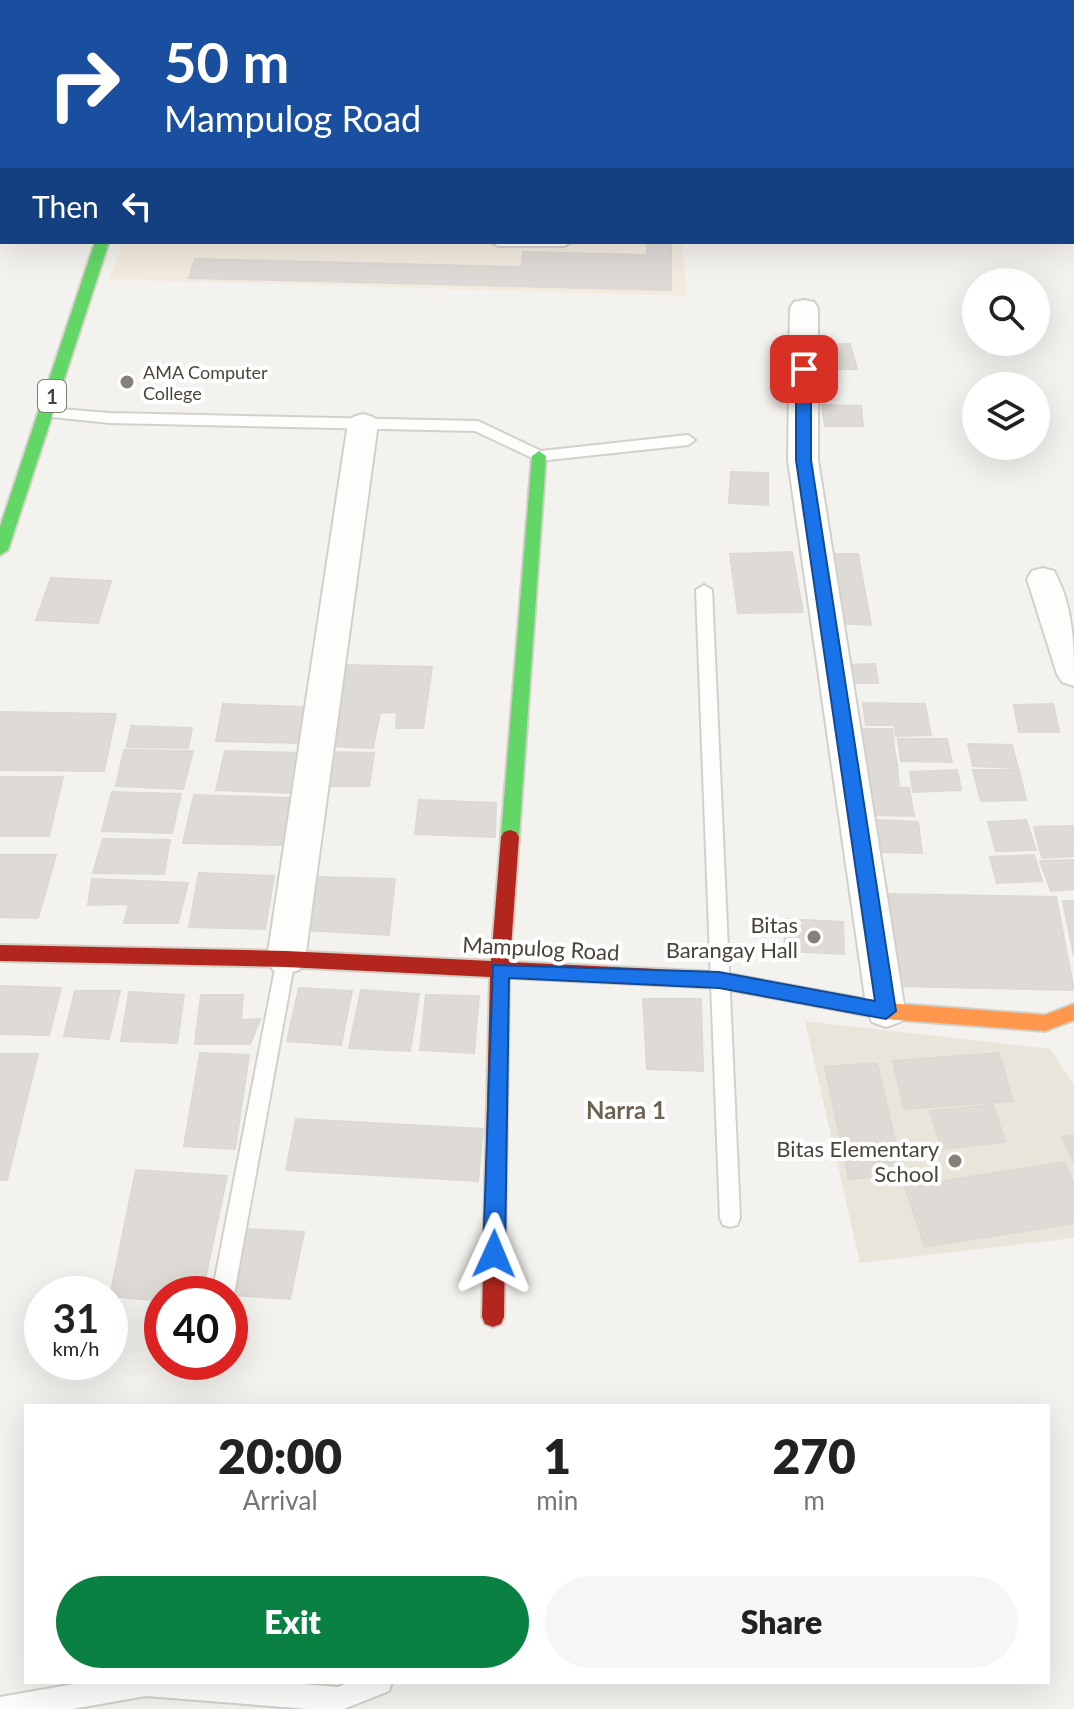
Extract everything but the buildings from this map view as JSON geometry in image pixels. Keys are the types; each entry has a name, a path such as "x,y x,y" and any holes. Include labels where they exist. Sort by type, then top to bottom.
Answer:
{"main road":[{"name":"1","path":"0,550 101,244"},
{"path":"493,1317 500,970 539,456"},
{"name":"Mampulog Road","path":"0,953 286,959 719,980 886,1011 1045,1023 1074,1012"}],"street":[{"path":"804,308 803,460 886,1011"},
{"path":"286,959 363,423"},
{"path":"1043,579 1074,674"}],"lane":[{"path":"47,413 110,418 478,426 539,456 688,440"},
{"path":"704,590 730,1218"},
{"path":"226,1276 286,959"},
{"path":"0,1709 146,1684 338,1699 375,1684"}],"shaded area":[{"path":"122,244 682,244 687,296 109,279"},
{"name":"Bitas Elementary School","path":"805,1021 1050,1049 1074,1084 1074,1238 860,1263"}],"traffic: fast":[{"path":"0,550 101,244"},
{"path":"510,837 539,456"}],"traffic: slow":[{"path":"657,977 719,980 886,1011 1045,1023 1074,1012"}],"traffic: jam":[{"path":"493,1317 500,970 510,837"},
{"path":"0,953 286,959 657,977"}],"place":[{"name":"AMA Computer College","path":"127,382"},
{"name":"Bitas Barangay Hall","path":"814,937"},
{"name":"Bitas Elementary School","path":"955,1161"}],"district":[{"name":"Narra 1","path":"626,1109"}],"route":[{"path":"494,1254 500,970 719,980 886,1011 803,460 804,369"}]}
